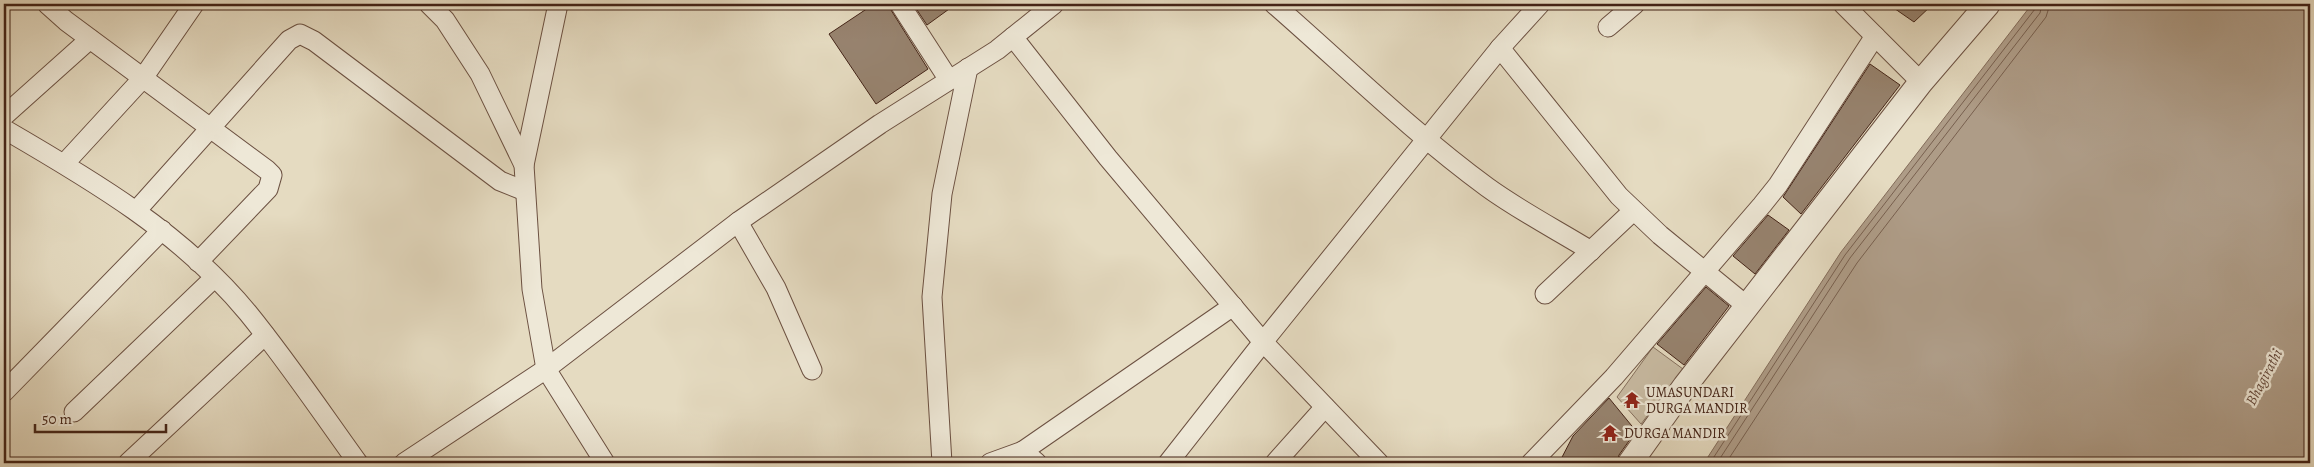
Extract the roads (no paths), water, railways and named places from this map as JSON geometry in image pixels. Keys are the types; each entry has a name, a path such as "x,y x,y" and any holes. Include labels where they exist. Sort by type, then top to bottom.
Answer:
{"street":[{"path":"48,4 90,39 267,170 272,176 268,189 198,262"},
{"path":"64,164 143,78 194,4"},
{"path":"429,4 445,20 480,74 524,165"},
{"path":"558,4 524,165 532,290 546,369 606,463"},
{"path":"900,4 949,80"},
{"path":"404,463 546,369 738,222 1013,37 1054,4"},
{"path":"1274,4 1428,140 1502,197 1591,250"},
{"path":"1168,463 1500,48 1540,4"},
{"path":"1608,27 1635,4"},
{"path":"1843,4 1920,82"},
{"path":"1630,463 1685,386 1748,307 1920,82 1988,4"},
{"path":"136,212 290,40 294,36 305,35 500,181 525,191"},
{"path":"1531,463 1614,377 1706,272 1778,185 1875,36"},
{"path":"1013,37 1108,158 1263,342 1378,463"},
{"path":"4,116 90,39"},
{"path":"1500,48 1598,172 1633,211 1748,307"},
{"path":"942,463 932,297 942,194 968,68"},
{"path":"4,129 108,191 162,230 198,262 248,312 358,463"},
{"path":"1545,294 1633,211"},
{"path":"738,222 776,288 812,370"},
{"path":"4,392 162,230"},
{"path":"74,412 214,278"},
{"path":"990,463 1022,451 1233,306"},
{"path":"128,463 265,335"},
{"path":"1275,463 1325,407"},
{"path":"1022,451 1037,463"}],"water":[{"name":"Bhagirathi","path":"2032,4 2310,4 2310,463 1704,463 1841,252"}],"place":[{"name":"UMASUNDARI DURGA MANDIR","path":"1632,400"},
{"name":"DURGA MANDIR","path":"1610,433"}]}
